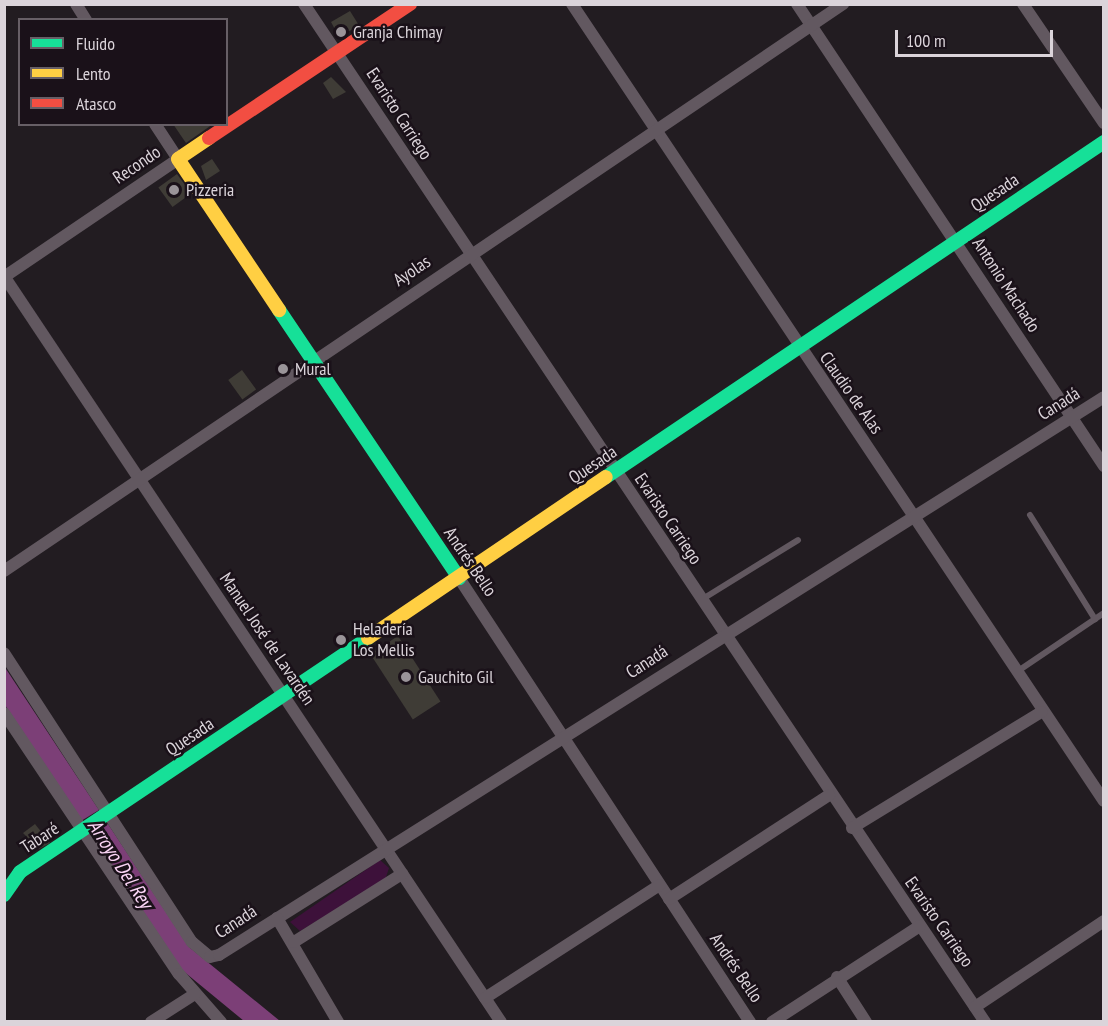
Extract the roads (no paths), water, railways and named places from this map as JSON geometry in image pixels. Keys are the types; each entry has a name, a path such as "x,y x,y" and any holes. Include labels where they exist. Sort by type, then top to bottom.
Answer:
{"street":[{"path":"76,4 85,18"},
{"name":"Evaristo Carriego","path":"304,4 829,795 985,1022"},
{"name":"Recondo","path":"5,276 410,4"},
{"name":"Claudio de Alas","path":"572,4 653,131 796,345 915,517 1015,674 1104,801"},
{"name":"Antonio Machado","path":"797,4 1104,466"},
{"name":"Ayolas","path":"4,572 141,481 312,360 843,4"},
{"path":"1023,4 1104,123"},
{"name":"Andrés Bello","path":"156,126 459,578 750,1022"},
{"name":"Quesada","path":"104,817 459,578 796,345 1104,142"},
{"name":"Manuel José de Lavardén","path":"5,276 501,1022"},
{"name":"Canadá","path":"104,817 192,942 210,957 277,918 1104,397"},
{"path":"4,653 104,817"},
{"path":"852,828 1041,712"},
{"path":"6,720 195,994 221,1022"},
{"path":"669,899 829,795"},
{"name":"Tabaré","path":"4,895 20,872 104,817"},
{"path":"294,942 402,873"},
{"path":"485,998 660,885"},
{"path":"277,918 294,942 338,1022"},
{"path":"975,1007 1104,921"},
{"path":"772,1022 837,977 920,926"},
{"path":"837,977 866,1022"},
{"path":"151,1022 195,994"}],"lane":[{"path":"1030,515 1095,619"},
{"path":"701,600 798,540"},
{"path":"1015,674 1104,613"}],"water":[{"path":"4,666 99,810 81,821 5,705"},
{"name":"Arroyo Del Rey","path":"108,824 189,947 280,1021 244,1021 182,970 92,835"}],"place":[{"name":"Granja Chimay","path":"341,32"},
{"name":"Pizzeria","path":"174,190"},
{"name":"Mural","path":"283,369"},
{"name":"Heladería Los Mellis","path":"341,640"},
{"name":"Gauchito Gil","path":"406,677"}]}
